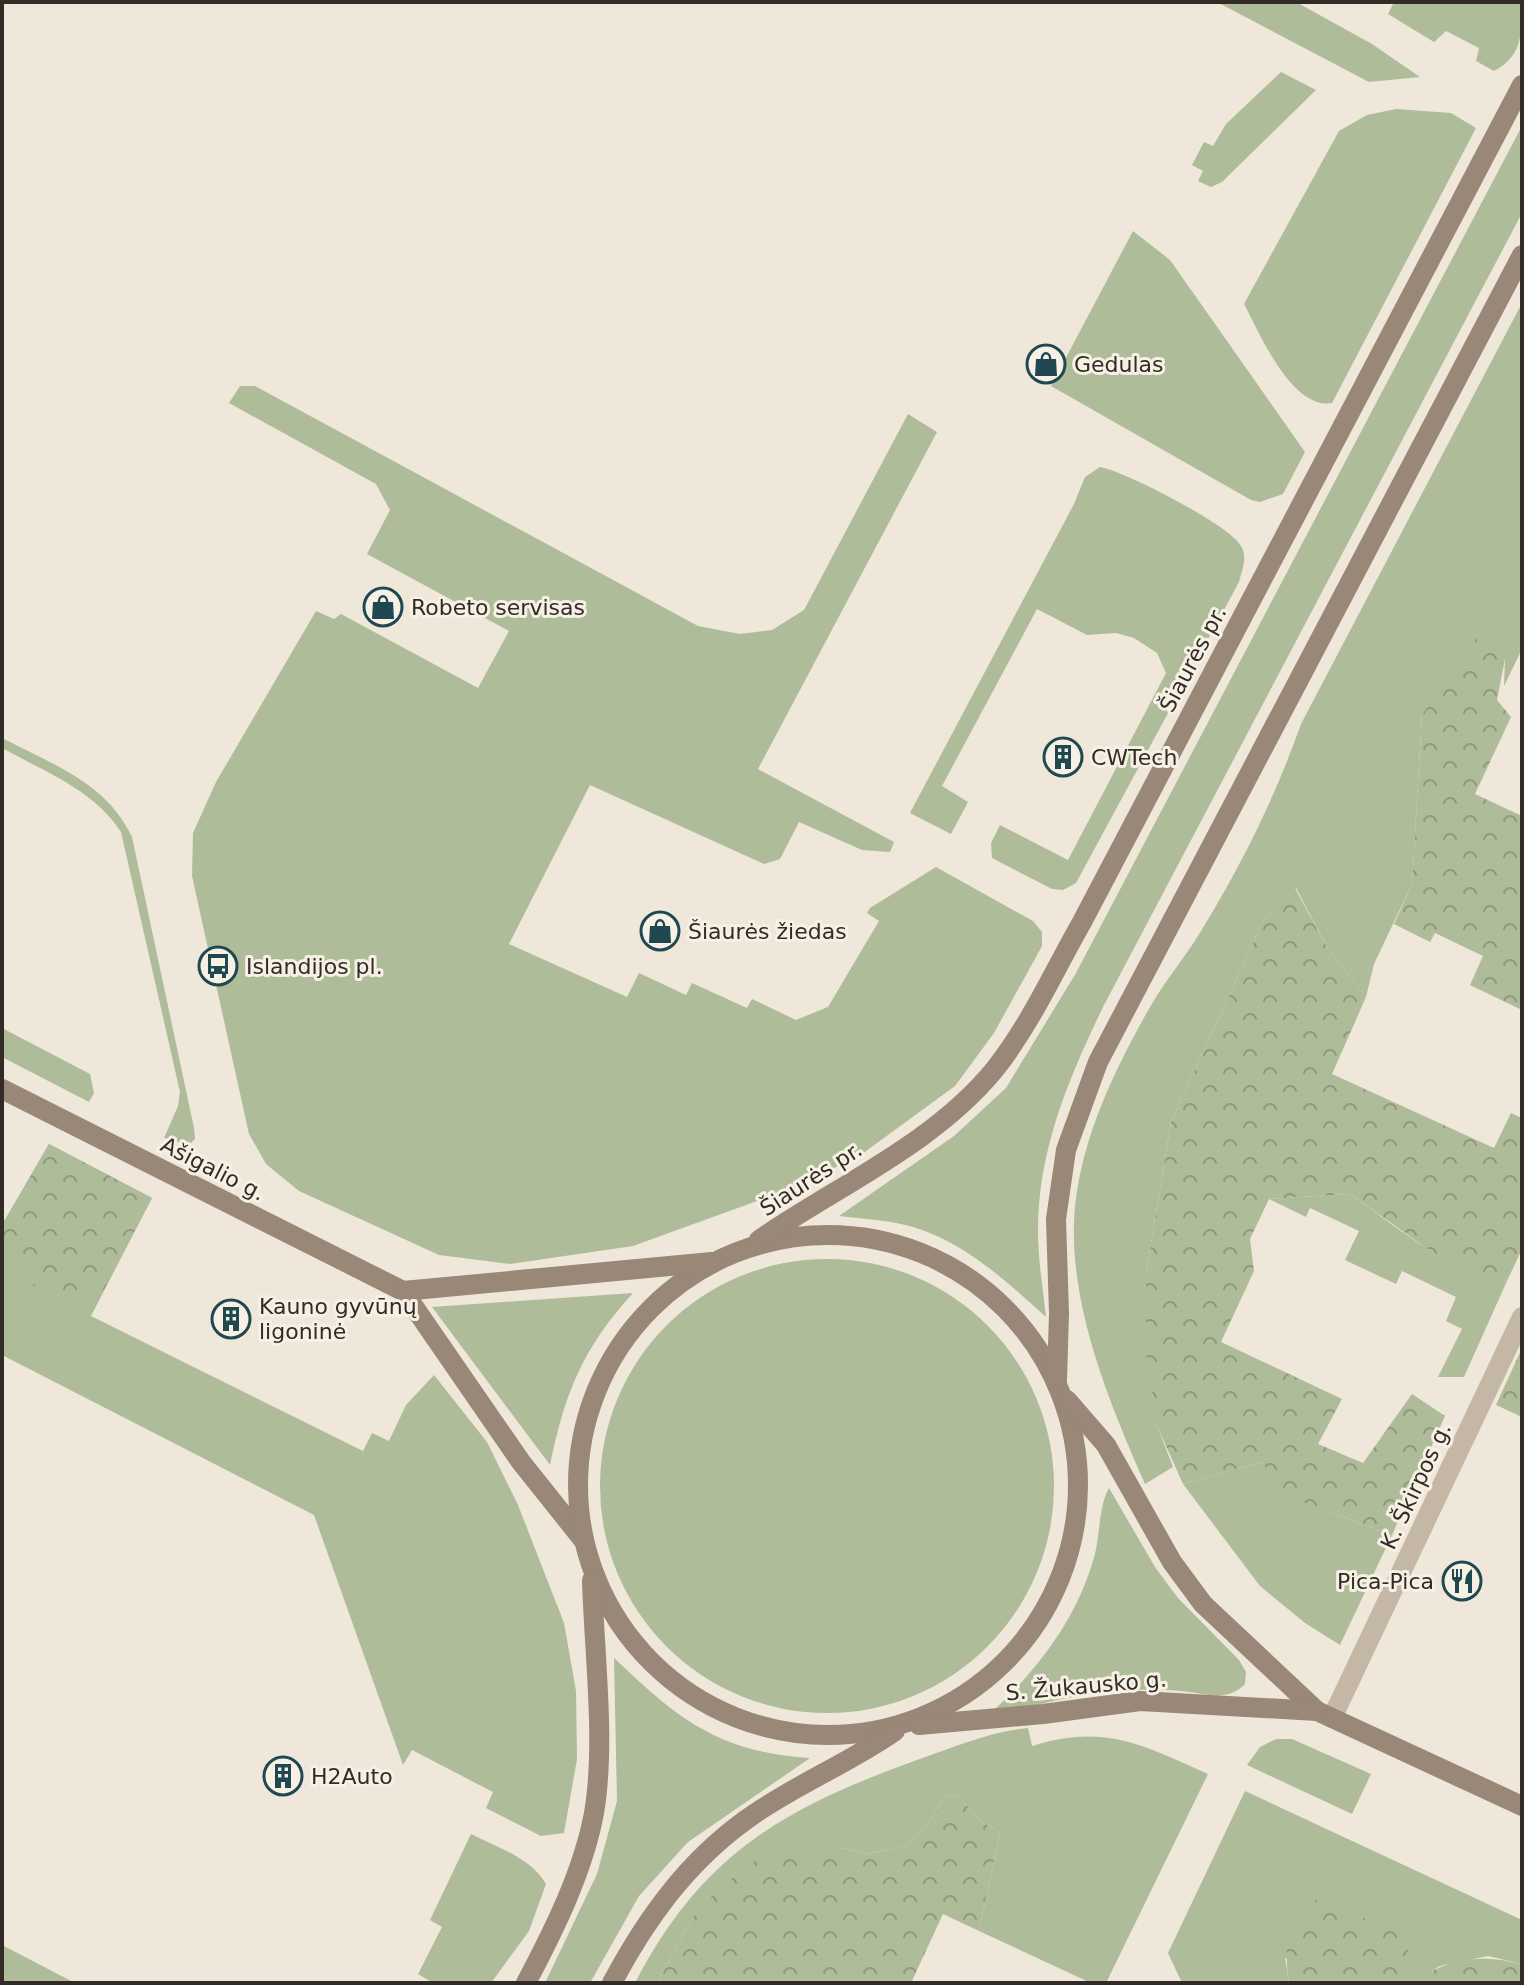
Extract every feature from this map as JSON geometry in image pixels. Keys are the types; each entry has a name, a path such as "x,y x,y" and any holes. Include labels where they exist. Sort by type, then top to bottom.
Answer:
{"main road":[{"name":"Šiaurės pr.","path":"753,1245 908,1145 963,1104 1016,1040 1082,922 1522,85"},
{"path":"1060,1388 1056,1219 1066,1150 1098,1062 1522,255"},
{"name":"Ašigalio g.","path":"2,1089 403,1291 521,1462 584,1541"},
{"path":"526,1983 578,1872 594,1812 598,1763 591,1568 584,1541 579,1478 581,1447 592,1401 613,1358 641,1319 675,1287 716,1261 753,1245 802,1236 836,1235 882,1241 926,1255 967,1277 1003,1306 1033,1342 1060,1388 1078,1449 1079,1503 1069,1557 1044,1613 1011,1657 963,1697 902,1727 853,1760 749,1817 710,1848 676,1883 638,1933 612,1983"},
{"path":"403,1291 716,1261"},
{"name":"S. Žukausko g.","path":"1060,1388 1106,1445 1172,1562 1203,1604 1325,1715 1522,1806"},
{"name":"S. Žukausko g.","path":"591,1568 609,1606 632,1642 661,1672 695,1698 732,1717 772,1730 814,1735 1043,1714 1140,1701 1325,1715"}],"street":[{"name":"K. Škirpos g.","path":"1325,1715 1522,1317"}],"green space":[{"path":"1217,2 1296,2 1372,44 1420,77 1369,82"},
{"path":"1394,2 1522,2 1519,42 1511,58 1494,71 1476,61 1479,48 1446,31 1434,42 1388,14"},
{"path":"1281,72 1316,90 1222,182 1211,187 1198,181 1203,171 1192,165 1204,142 1213,146 1226,124"},
{"path":"1396,109 1451,113 1476,128 1332,403 1317,402 1304,395 1279,367 1244,304 1339,131 1367,115"},
{"path":"1522,126 1522,213 1103,1007 1067,1087 1043,1171 1039,1201 1039,1252 1046,1317 984,1264 951,1243 904,1225 839,1216 954,1136 1006,1088 1076,973"},
{"path":"1133,231 1170,260 1305,452 1283,494 1260,502 1251,500 1051,386"},
{"path":"1522,303 1522,649 1504,686 1505,659 1422,715 1412,884 1374,964 1366,997 1328,949 1296,888 1264,919 1171,1122 1146,1274 1158,1428 1173,1467 1145,1484 1106,1389 1079,1289 1074,1222 1082,1166 1090,1138 1123,1057 1150,1007 1198,936 1245,853 1281,777 1301,724"},
{"path":"240,386 255,386 698,626 740,634 772,630 804,610 908,414 937,432 758,769 894,842 890,852 862,850 799,822 780,859 764,864 590,785 509,944 627,997 639,973 686,995 692,983 747,1008 752,999 796,1020 828,1007 879,921 867,913 870,908 936,867 1033,921 1042,932 1042,946 994,1033 955,1086 862,1154 796,1187 633,1246 510,1264 439,1255 299,1191 266,1164 249,1134 192,876 193,833 216,782 316,611 334,619 341,614 478,688 509,631 367,554 390,510 376,484 229,403"},
{"path":"1100,467 1152,488 1218,525 1241,546 1244,564 1239,582 1076,883 1063,890 1052,889 992,858 991,843 1000,825 1068,860 1166,673 1157,653 1134,638 1116,633 1087,635 1037,609 942,786 968,802 951,834 910,813 1074,504 1085,477"},
{"path":"1479,634 1505,659 1497,700 1511,717 1475,794 1522,816 1520,1009 1470,985 1483,956 1435,933 1430,942 1394,924 1412,884 1422,715"},
{"path":"2,738 59,767 93,789 121,818 132,837 194,1128 195,1139 189,1145 164,1138 178,1106 180,1092 121,832 110,817 83,793 2,748"},
{"path":"1295,888 1328,949 1366,997 1332,1074 1494,1148 1511,1113 1522,1118 1522,1249 1507,1281 1477,1276 1432,1252 1350,1194 1269,1199 1250,1239 1254,1271 1221,1342 1342,1399 1318,1444 1363,1463 1412,1394 1445,1416 1392,1535 1276,1492 1263,1462 1183,1484 1158,1428 1146,1353 1146,1274 1171,1122 1264,919"},
{"path":"2,1028 90,1074 94,1093 89,1102 2,1057"},
{"path":"49,1144 152,1198 91,1316 363,1451 372,1433 389,1441 406,1405 434,1375 487,1442 518,1505 564,1623 576,1691 577,1759 564,1833 541,1836 486,1808 493,1792 412,1750 403,1765 314,1515 2,1355 2,1225"},
{"path":"49,1144 152,1198 99,1299 34,1286 2,1243 2,1225"},
{"path":"1350,1194 1444,1258 1485,1276 1507,1281 1464,1377 1438,1377 1462,1329 1446,1321 1456,1297 1402,1271 1396,1284 1345,1260 1359,1231 1310,1208 1306,1217 1269,1199"},
{"path":"827,1259 871,1263 914,1276 953,1297 987,1326 1016,1360 1037,1399 1050,1442 1054,1486 1050,1530 1037,1573 1016,1612 987,1646 953,1675 914,1696 871,1709 827,1713 783,1709 740,1696 701,1675 667,1646 638,1612 617,1573 604,1530 600,1486 604,1442 617,1399 638,1360 667,1326 701,1297 740,1276 783,1263"},
{"path":"633,1293 601,1333 578,1372 562,1415 550,1465 432,1307"},
{"path":"1522,1348 1522,1417 1496,1405"},
{"path":"1263,1462 1330,1512 1392,1535 1340,1645 1305,1623 1260,1586 1183,1484"},
{"path":"1109,1488 1155,1567 1178,1598 1239,1660 1246,1672 1245,1684 1223,1695 1133,1690 1086,1695 995,1717 993,1711 1041,1659 1068,1620 1088,1577 1095,1554 1101,1511"},
{"path":"614,1658 659,1699 702,1729 750,1748 810,1758 688,1842 639,1896 590,1983 545,1983 597,1874 617,1801"},
{"path":"1028,1728 1032,1746 1081,1737 1123,1740 1208,1774 1106,1983 1091,1983 979,1931 1000,1832 982,1822 957,1795 945,1797 932,1818 907,1845 867,1854 844,1848 811,1854 691,1920 657,1983 635,1983 661,1938 689,1900 719,1868 751,1841 826,1797 869,1778 985,1736"},
{"path":"1276,1739 1292,1739 1371,1774 1352,1814 1247,1765 1260,1747"},
{"path":"1245,1791 1522,1920 1522,1964 1488,1956 1440,1966 1417,1979 1285,1958 1289,1983 1182,1983 1168,1953"},
{"path":"957,1795 982,1822 1000,1832 979,1931 943,1914 911,1983 657,1983 691,1920 716,1891 762,1855 844,1848 867,1854 907,1845 932,1818 945,1797"},
{"path":"471,1834 523,1860 546,1884 529,1931 491,1983 433,1983 418,1974 442,1927 430,1920"},
{"path":"1317,1898 1403,1935 1417,1978 1456,1962 1493,1959 1522,1964 1522,1983 1289,1983 1287,1945 1293,1928"},
{"path":"2,1945 75,1983 2,1983"}],"place":[{"name":"Gedulas","path":"1046,364"},
{"name":"Robeto servisas","path":"383,607"},
{"name":"CWTech","path":"1063,757"},
{"name":"Šiaurės žiedas","path":"660,931"},
{"name":"Islandijos pl.","path":"218,966"},
{"name":"Kauno gyvūnų ligoninė","path":"231,1319"},
{"name":"Pica-Pica","path":"1462,1581"},
{"name":"H2Auto","path":"283,1776"}]}
